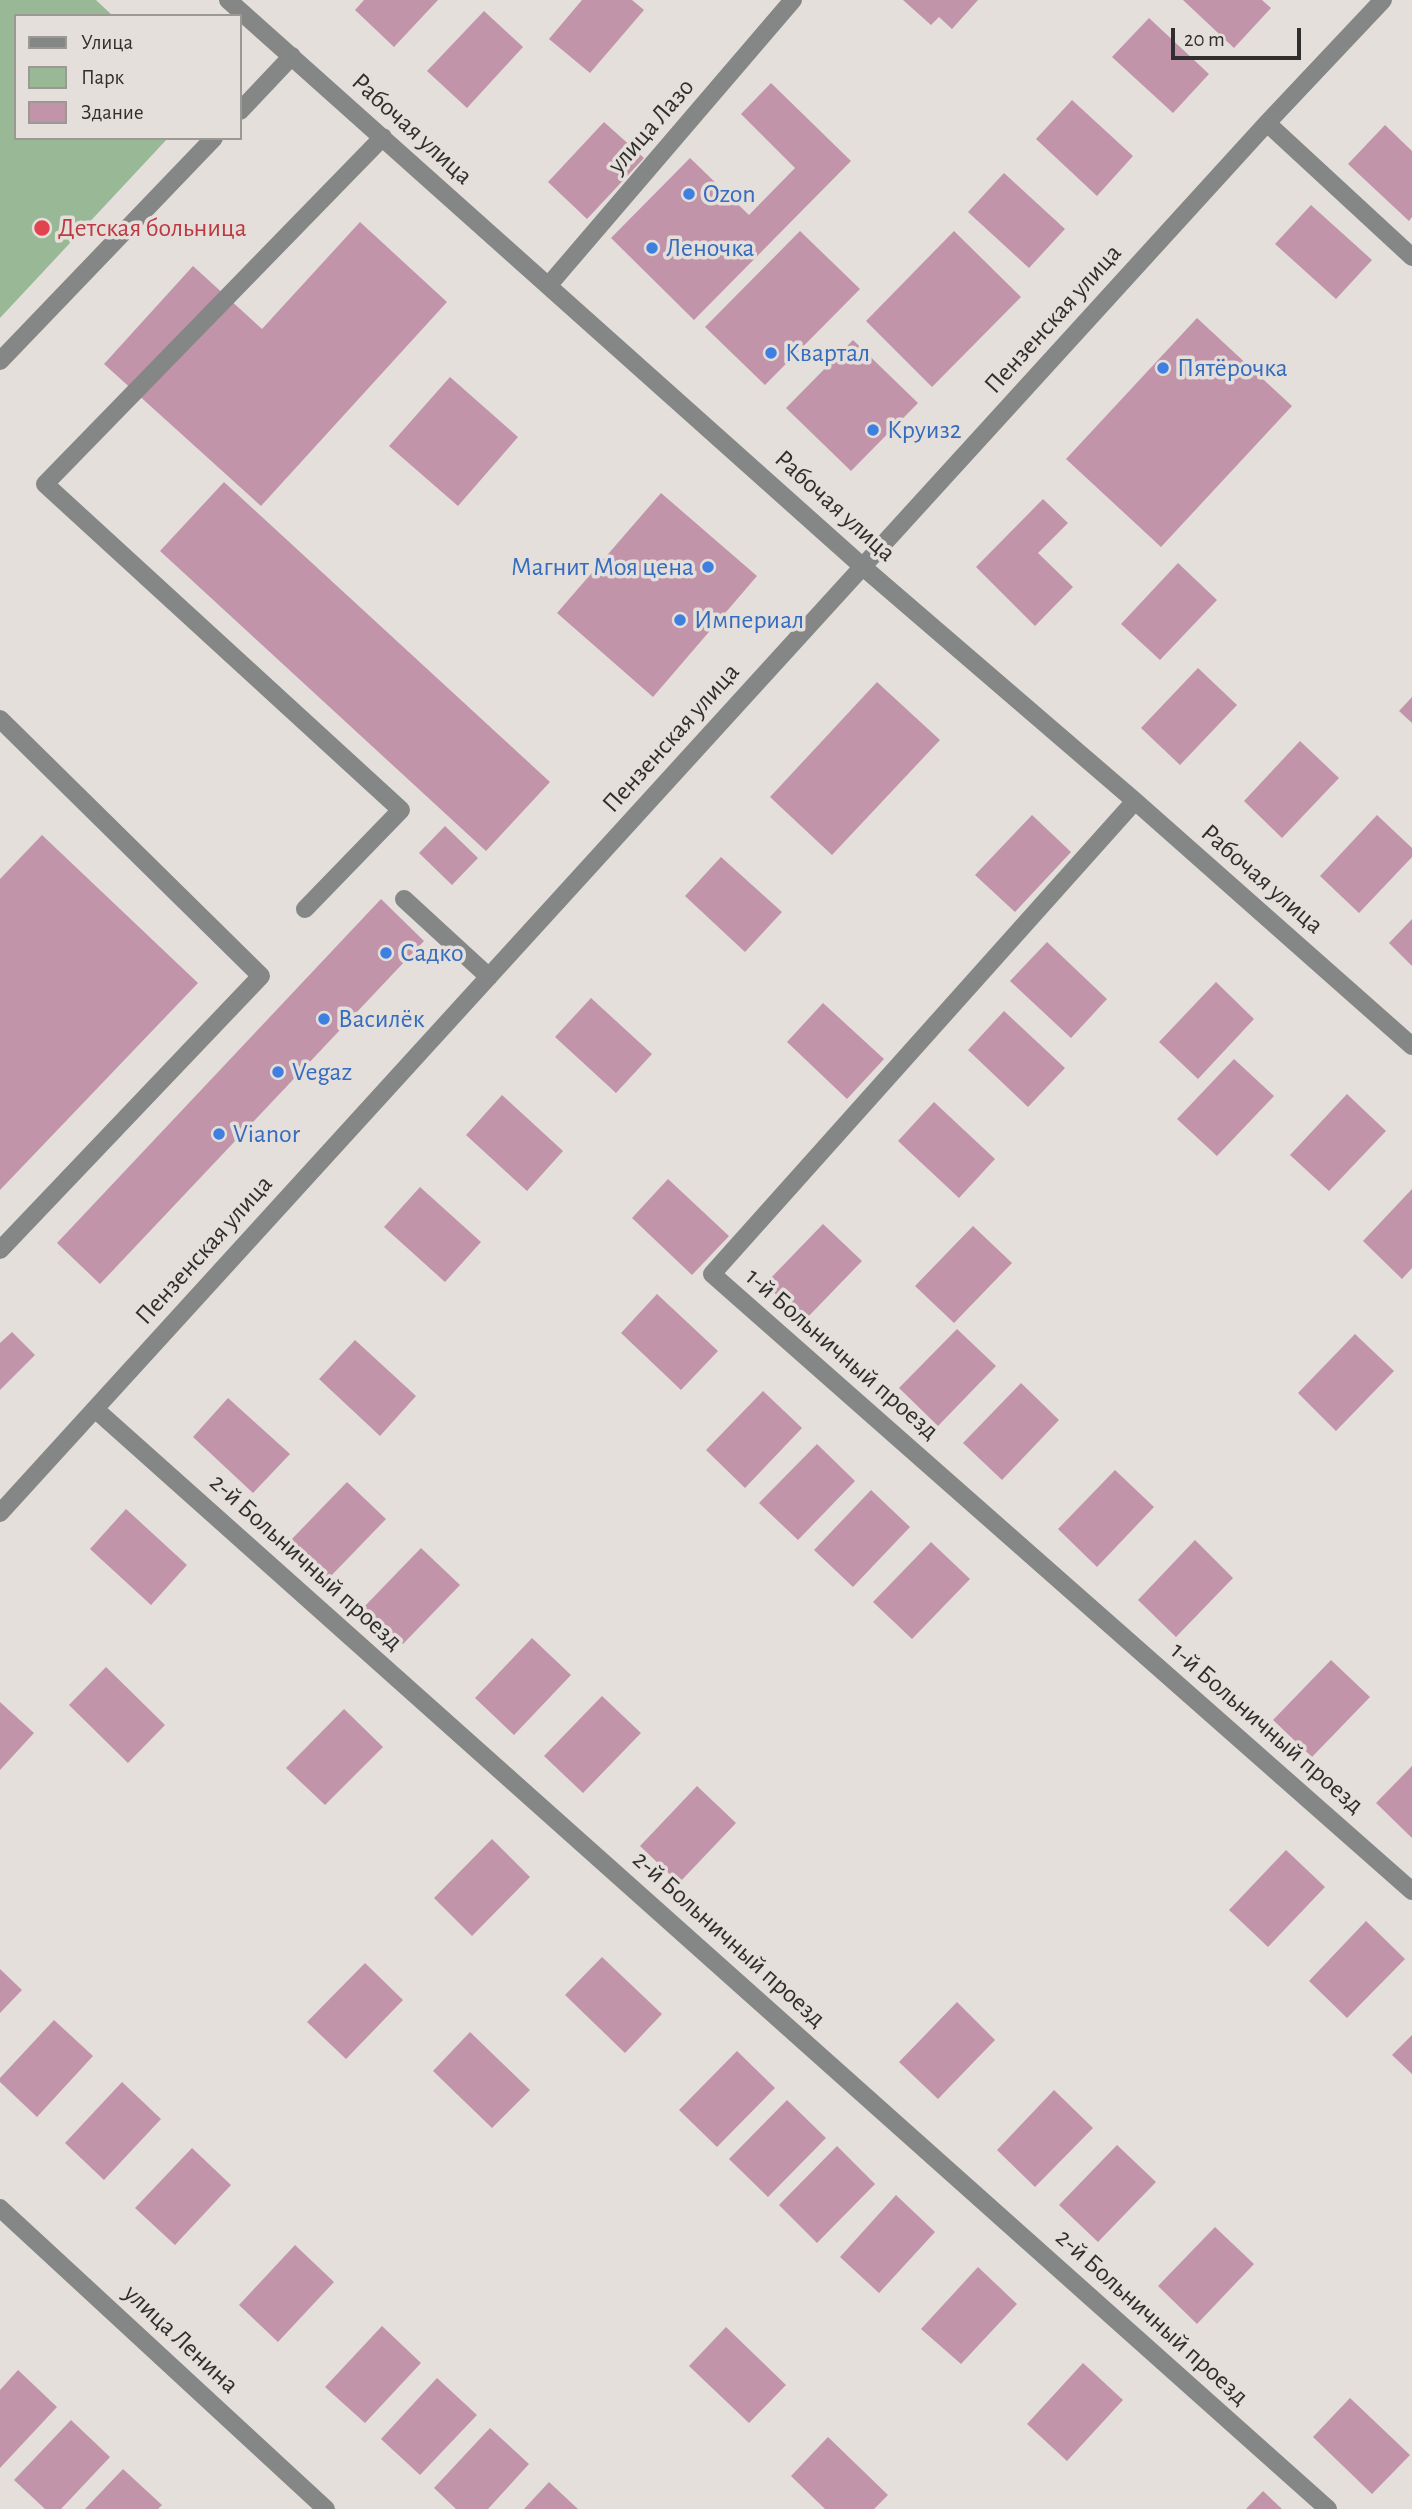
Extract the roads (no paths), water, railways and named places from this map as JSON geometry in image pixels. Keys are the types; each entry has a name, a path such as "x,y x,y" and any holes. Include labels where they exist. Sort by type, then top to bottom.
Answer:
{"street":[{"name":"Рабочая улица","path":"229,0 863,566 1412,1046"},
{"name":"улица Лазо","path":"548,286 793,0"},
{"name":"Пензенская улица","path":"2,1505 95,1409 1267,123 1383,0"},
{"path":"242,109 292,56"},
{"path":"1267,123 1412,257"},
{"path":"305,909 401,810 45,484 383,137"},
{"path":"0,361 212,140"},
{"path":"0,719 261,976 0,1250"},
{"name":"1-й Больничный проезд","path":"1135,802 712,1275 1412,1891"},
{"path":"404,899 489,976"},
{"name":"2-й Больничный проезд","path":"95,1409 1328,2509"},
{"name":"улица Ленина","path":"0,2208 326,2509"}],"place":[{"name":"Ozon","path":"689,194"},
{"name":"Детская больница","path":"42,228"},
{"name":"Леночка","path":"652,248"},
{"name":"Квартал","path":"771,353"},
{"name":"Пятёрочка","path":"1163,368"},
{"name":"Круиз2","path":"873,430"},
{"name":"Магнит Моя цена","path":"708,567"},
{"name":"Империал","path":"680,620"},
{"name":"Садко","path":"386,953"},
{"name":"Василёк","path":"324,1019"},
{"name":"Vegaz","path":"278,1072"},
{"name":"Vianor","path":"219,1134"}]}
